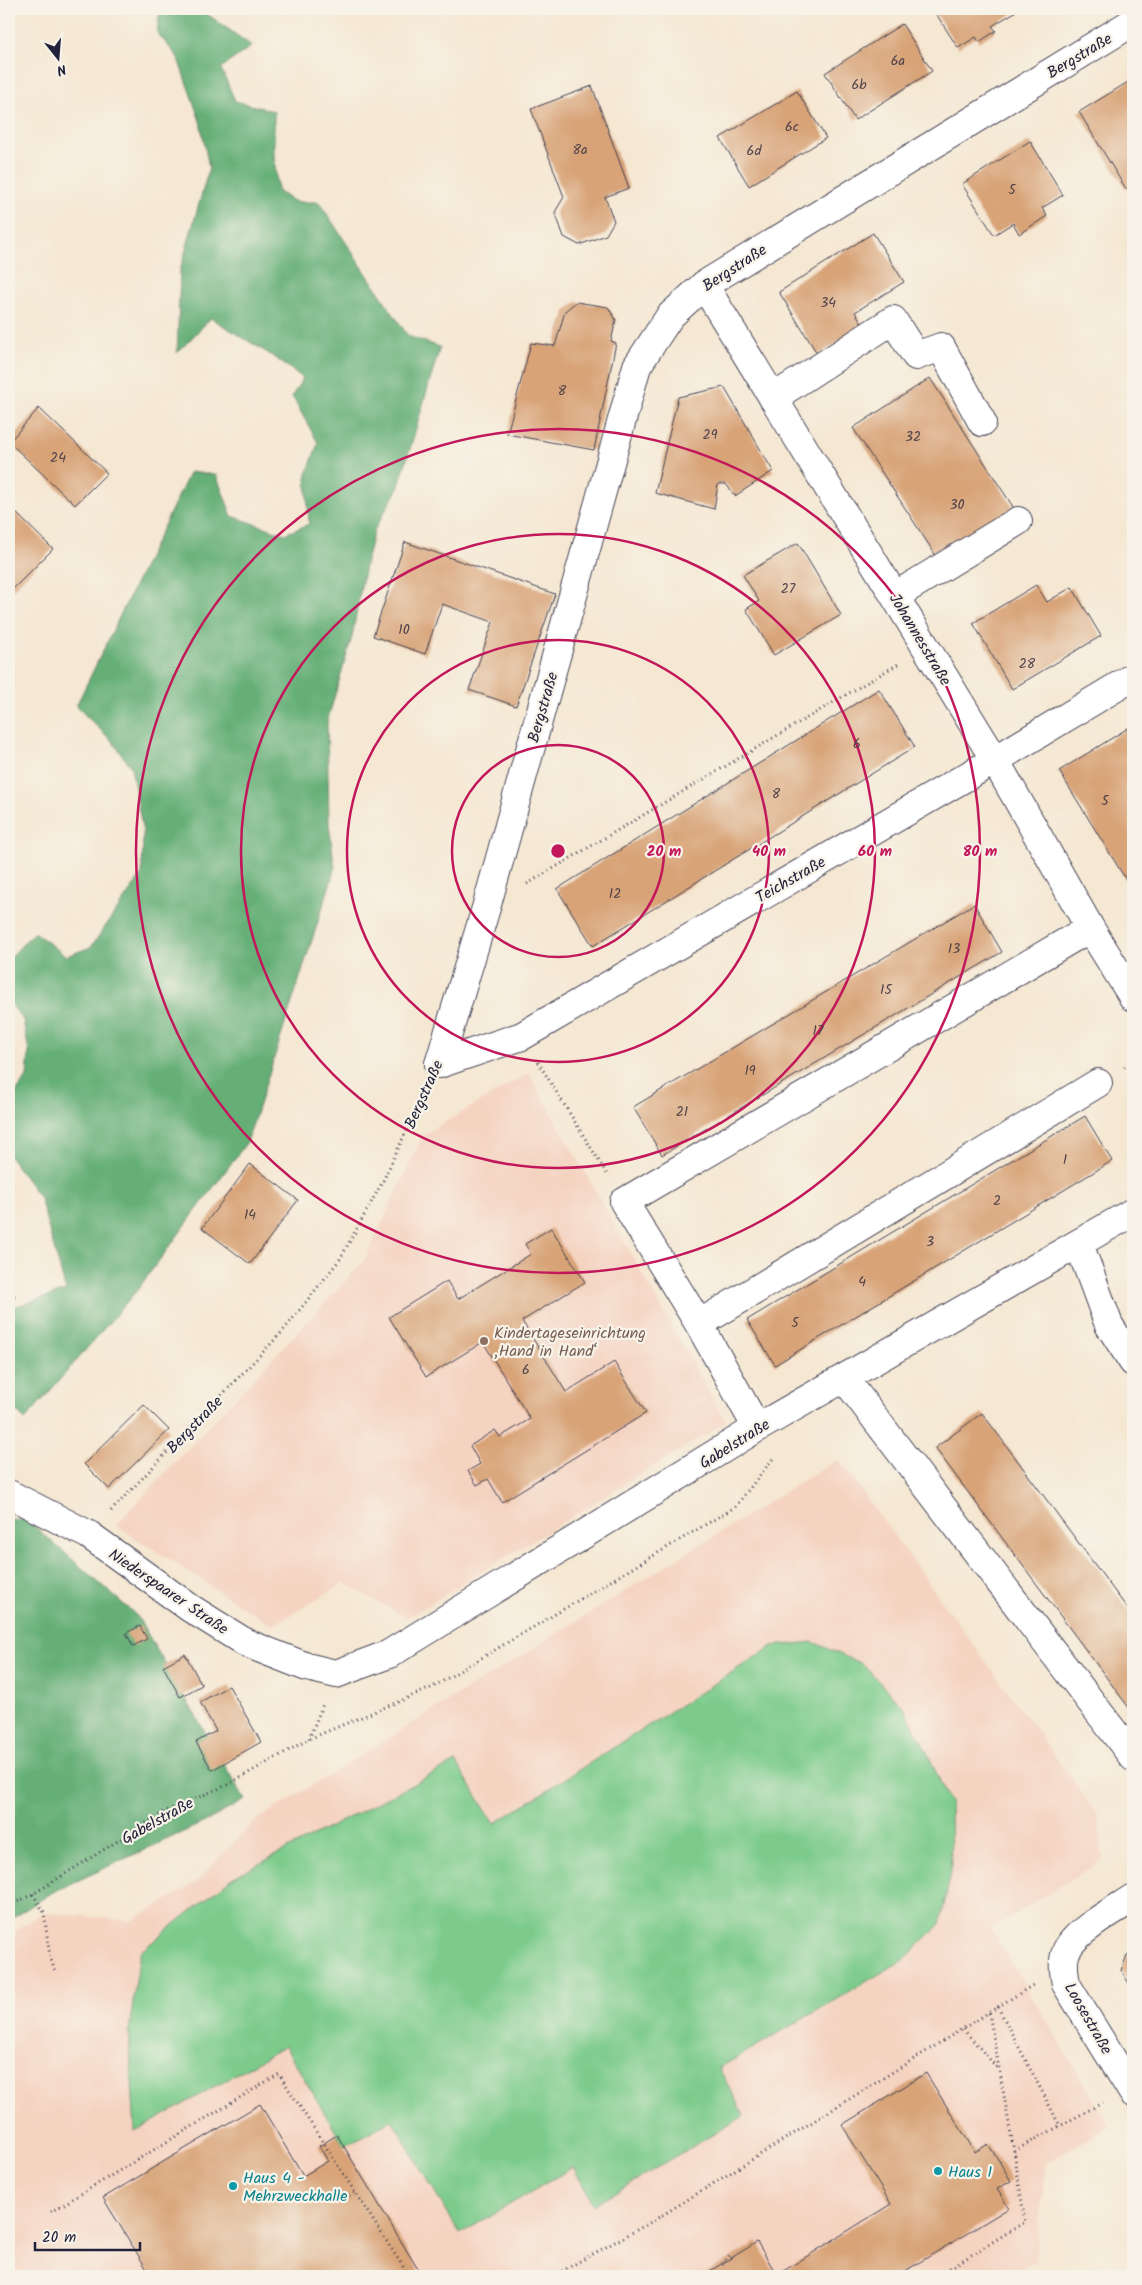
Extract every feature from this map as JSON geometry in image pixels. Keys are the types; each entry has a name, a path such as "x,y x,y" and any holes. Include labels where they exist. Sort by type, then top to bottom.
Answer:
{"street":[{"name":"Bergstraße","path":"438,1064 486,908 637,366 670,316 704,285 1133,22"},
{"name":"Johannesstraße","path":"704,285 995,760 1090,928 1133,997"},
{"path":"774,398 892,320 916,356 941,346 982,422"},
{"path":"895,596 1018,521"},
{"name":"Teichstraße","path":"438,1064 522,1036 995,760 1133,677"},
{"path":"757,1428 699,1324 624,1202 1090,928"},
{"path":"699,1324 1098,1082"},
{"name":"Gabelstraße","path":"336,1674 389,1654 757,1428 1133,1212"},
{"path":"1079,1244 1109,1325 1133,1362"},
{"path":"845,1379 1133,1757"},
{"name":"Niederspaarer Straße","path":"9,1494 89,1536 190,1608 246,1643 307,1666 336,1674"},
{"path":"1063,1966 1066,1951 1077,1936 1133,1898"},
{"name":"Loosestraße","path":"1063,1966 1066,1984 1132,2090"}],"path":[{"path":"486,908 926,647"},
{"path":"522,1036 624,1202"},
{"name":"Bergstraße","path":"89,1536 282,1331 340,1259 383,1181 438,1064"},
{"name":"Gabelstraße","path":"9,1906 33,1894 164,1812 228,1785 308,1739 430,1688 735,1507 776,1455"},
{"path":"33,1894 44,1912 50,1957 55,1971"},
{"path":"553,2276 653,2221 1063,1966"},
{"path":"998,2007 1060,2126"},
{"path":"937,2276 1025,2222 989,2013"},
{"path":"963,2028 999,2070"},
{"path":"50,2212 279,2074 409,2276"},
{"path":"1014,2151 1132,2090"},
{"path":"349,2196 356,2192"},
{"path":"722,2264 730,2255"}],"shaded area":[{"name":"Kindertageseinrichtung ‚Hand in Hand‘","path":"529,1073 726,1422 407,1618 344,1583 272,1626 116,1525 364,1261 423,1135"},
{"path":"838,1459 1098,1815 1103,1860 991,1929 1110,2126 1046,2163 1035,2261 1012,2276 9,2276 9,1935 44,1912 131,1921 194,1884 255,1821"}],"green space":[{"path":"160,9 200,9 252,46 221,68 235,101 274,111 274,156 278,192 296,202 319,202 408,336 440,347 399,486 374,531 365,565 352,637 327,722 329,824 335,869 247,1142 138,1289 25,1420 9,1404 9,1308 66,1291 40,1198 9,1155 9,1102 27,1077 29,1052 23,1020 9,1001 9,959 34,932 66,956 91,947 142,874 143,832 131,767 112,741 76,706 190,472 216,475 232,516 285,534 309,524 306,477 318,443 292,396 303,378 271,355 211,318 177,353 180,271 209,168 200,121 177,56 157,33"},
{"path":"9,1519 27,1520 137,1616 245,1800 207,1821 53,1892 9,1920"},
{"path":"813,1642 862,1664 904,1708 950,1803 951,1872 940,1924 905,1959 719,2068 744,2116 594,2205 573,2167 460,2234 392,2120 344,2146 285,2046 135,2132 129,2031 140,1952 232,1878 456,1762 494,1824 773,1646"}],"building":[{"path":"933,9 1013,9 1015,12 992,26 996,31 979,42 976,37 958,48"},
{"path":"902,24 932,71 855,120 825,73"},
{"path":"1133,79 1133,184 1126,189 1079,112"},
{"path":"592,86 629,188 605,197 614,221 606,235 579,245 564,237 555,212 564,197 531,109"},
{"path":"797,91 826,138 749,186 720,138"},
{"path":"1030,141 1063,195 1042,208 1047,216 1019,234 1013,223 994,235 962,184"},
{"path":"873,233 904,282 855,312 864,326 818,355 779,292"},
{"path":"576,302 608,307 616,320 611,341 616,343 594,450 507,434 531,343 555,346 565,311"},
{"path":"930,378 1017,513 940,562 853,428"},
{"path":"724,387 773,471 735,496 726,484 718,484 714,509 655,493 678,397"},
{"path":"39,408 107,473 75,505 9,442"},
{"path":"9,506 53,549 13,589 9,585"},
{"path":"405,542 555,594 516,706 469,690 493,622 442,604 425,654 373,636"},
{"path":"798,543 841,615 774,655 746,609 759,601 743,575"},
{"path":"1036,585 1047,602 1072,587 1101,636 1012,689 973,623"},
{"path":"879,689 915,747 593,946 557,889"},
{"path":"1133,725 1133,891 1059,771"},
{"path":"974,904 1002,952 662,1155 633,1107"},
{"path":"1085,1116 1112,1161 775,1365 747,1320"},
{"path":"250,1164 298,1200 250,1264 202,1228"},
{"name":"Kindertageseinrichtung ‚Hand in Hand‘","path":"551,1228 585,1282 522,1321 566,1392 614,1362 646,1413 502,1502 488,1479 477,1485 468,1471 480,1464 470,1446 495,1430 500,1437 530,1419 483,1342 426,1377 389,1317 447,1281 458,1299 531,1254 525,1244"},
{"path":"9,1277 15,1298 9,1299"},
{"path":"144,1405 169,1430 109,1489 84,1464"},
{"path":"982,1413 1133,1616 1133,1713 935,1448"},
{"path":"140,1626 147,1639 133,1646 126,1633"},
{"path":"185,1654 202,1685 180,1697 163,1666"},
{"path":"229,1686 261,1742 212,1770 196,1742 216,1731 200,1702"},
{"path":"1133,1953 1133,1990 1121,1970 1127,1956"},
{"name":"Haus 1","path":"926,2073 975,2152 988,2144 999,2161 1011,2181 997,2189 1009,2208 897,2276 702,2276 757,2242 777,2275 891,2204 842,2125"},
{"name":"Haus 4 - Mehrzweckhalle","path":"260,2104 303,2176 328,2161 319,2146 337,2135 422,2276 151,2276 103,2198"}],"place":[{"name":"Kindertageseinrichtung ‚Hand in Hand‘","path":"484,1341"},
{"name":"Haus 1","path":"938,2171"},
{"name":"Haus 4 - Mehrzweckhalle","path":"233,2186"}]}
